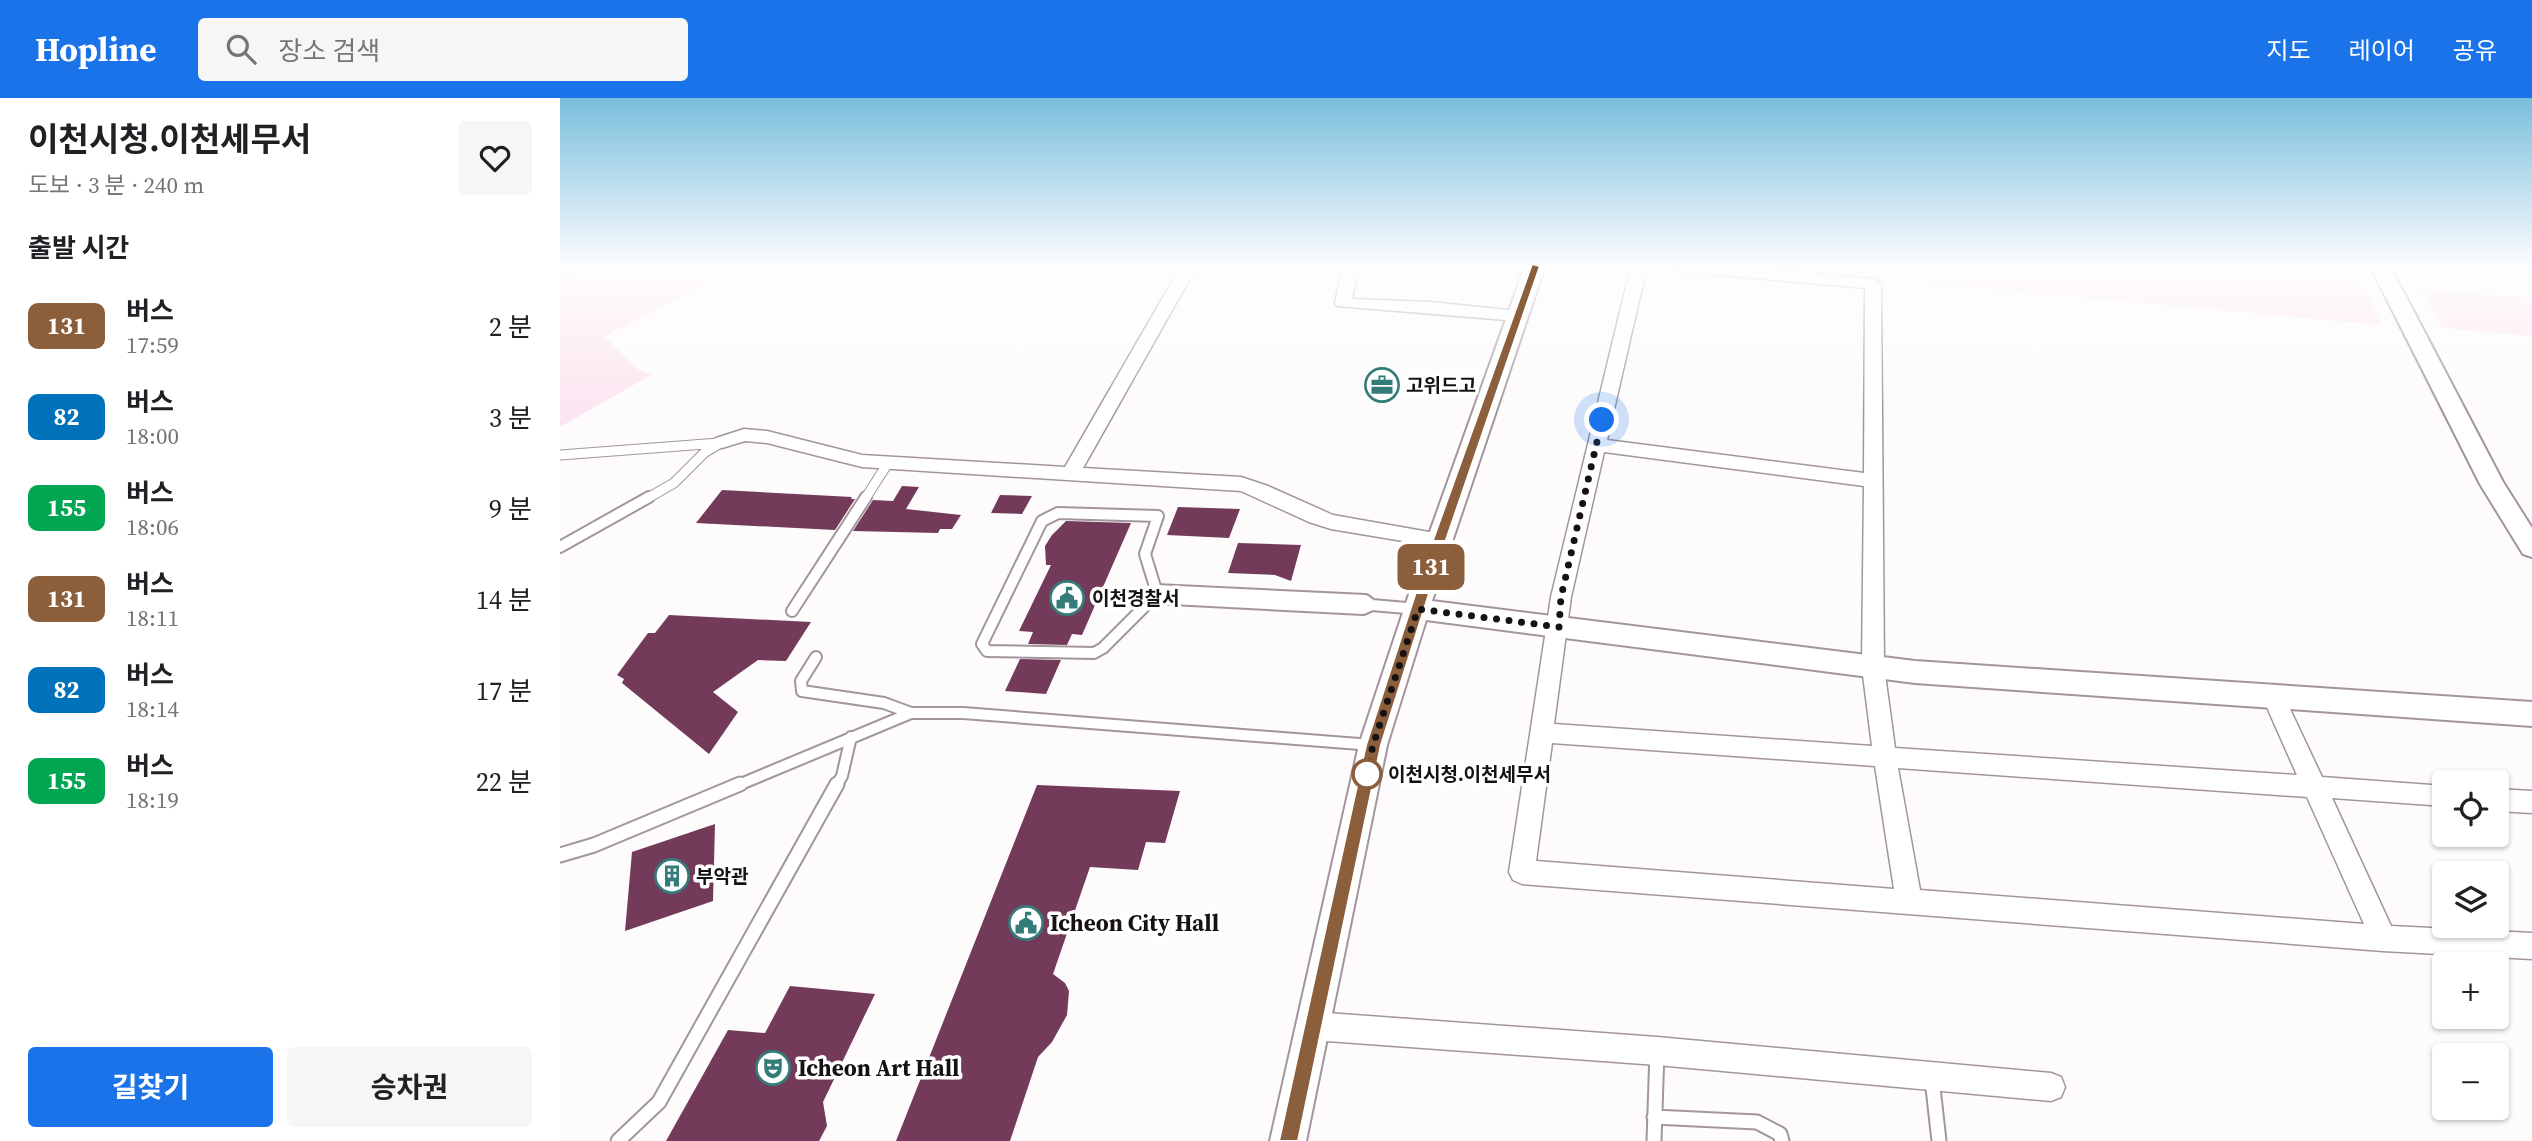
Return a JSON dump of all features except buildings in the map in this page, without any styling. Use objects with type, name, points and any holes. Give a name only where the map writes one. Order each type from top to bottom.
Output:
[{"type":"street","points":[[1070,475],[1161,315]]},
{"type":"street","points":[[1288,1141],[1373,745],[1439,540],[1518,316],[1505,315]]},
{"type":"street","points":[[1627,315],[1561,597],[1559,627],[1522,872],[2384,938],[2532,946]]},
{"type":"street","points":[[1872,315],[1873,667],[1909,902]]},
{"type":"street","points":[[2405,315],[2486,472],[2532,548]]},
{"type":"street","points":[[722,442],[744,435],[767,437],[834,456],[888,463],[1241,484],[1263,489],[1315,517],[1439,540]]},
{"type":"street","points":[[1596,446],[1873,481]]},
{"type":"street","points":[[1418,609],[1915,672],[2532,714]]},
{"type":"street","points":[[2273,696],[2384,938]]},
{"type":"street","points":[[1543,733],[2432,795]]},
{"type":"street","points":[[2509,801],[2532,802]]},
{"type":"street","points":[[1313,1026],[1657,1051],[2051,1087]]},
{"type":"lane","points":[[560,455],[722,442]]},
{"type":"lane","points":[[560,547],[674,482],[704,453],[722,442]]},
{"type":"lane","points":[[792,611],[888,463]]},
{"type":"lane","points":[[1372,606],[1365,600],[1156,590],[1146,554],[1158,516],[1058,513],[1042,522],[982,644],[987,651],[1094,653],[1103,648],[1153,598],[1363,609],[1372,606],[1418,609]]},
{"type":"lane","points":[[816,657],[801,681],[802,691],[819,696],[873,699],[911,713],[963,713],[1373,745]]},
{"type":"lane","points":[[560,855],[594,845],[911,713]]},
{"type":"lane","points":[[618,1141],[659,1102],[842,776],[851,737]]},
{"type":"lane","points":[[1654,1141],[1657,1051]]},
{"type":"lane","points":[[1931,1076],[1939,1141]]},
{"type":"lane","points":[[1654,1117],[1757,1122],[1780,1134],[1782,1141]]},
{"type":"shaded area","points":[[560,315],[647,315],[604,336],[638,370],[651,375],[560,427]]},
{"type":"shaded area","points":[[2270,315],[2377,315],[2383,325]]},
{"type":"shaded area","points":[[2435,315],[2532,315],[2532,336],[2443,328]]},
{"type":"bus line","name":"131","points":[[1288,1141],[1373,745],[1439,540],[1518,315]]},
{"type":"place","name":"고위드고","points":[[1382,385]]},
{"type":"place","name":"이천경찰서","points":[[1067,598]]},
{"type":"place","name":"이천시청.이천세무서","points":[[1367,774]]},
{"type":"place","name":"부악관","points":[[672,876]]},
{"type":"place","name":"Icheon City Hall","points":[[1026,923]]},
{"type":"place","name":"Icheon Art Hall","points":[[773,1068]]},
{"type":"route","points":[[1367,774],[1373,745],[1418,609],[1559,627],[1561,597],[1602,420]]}]
